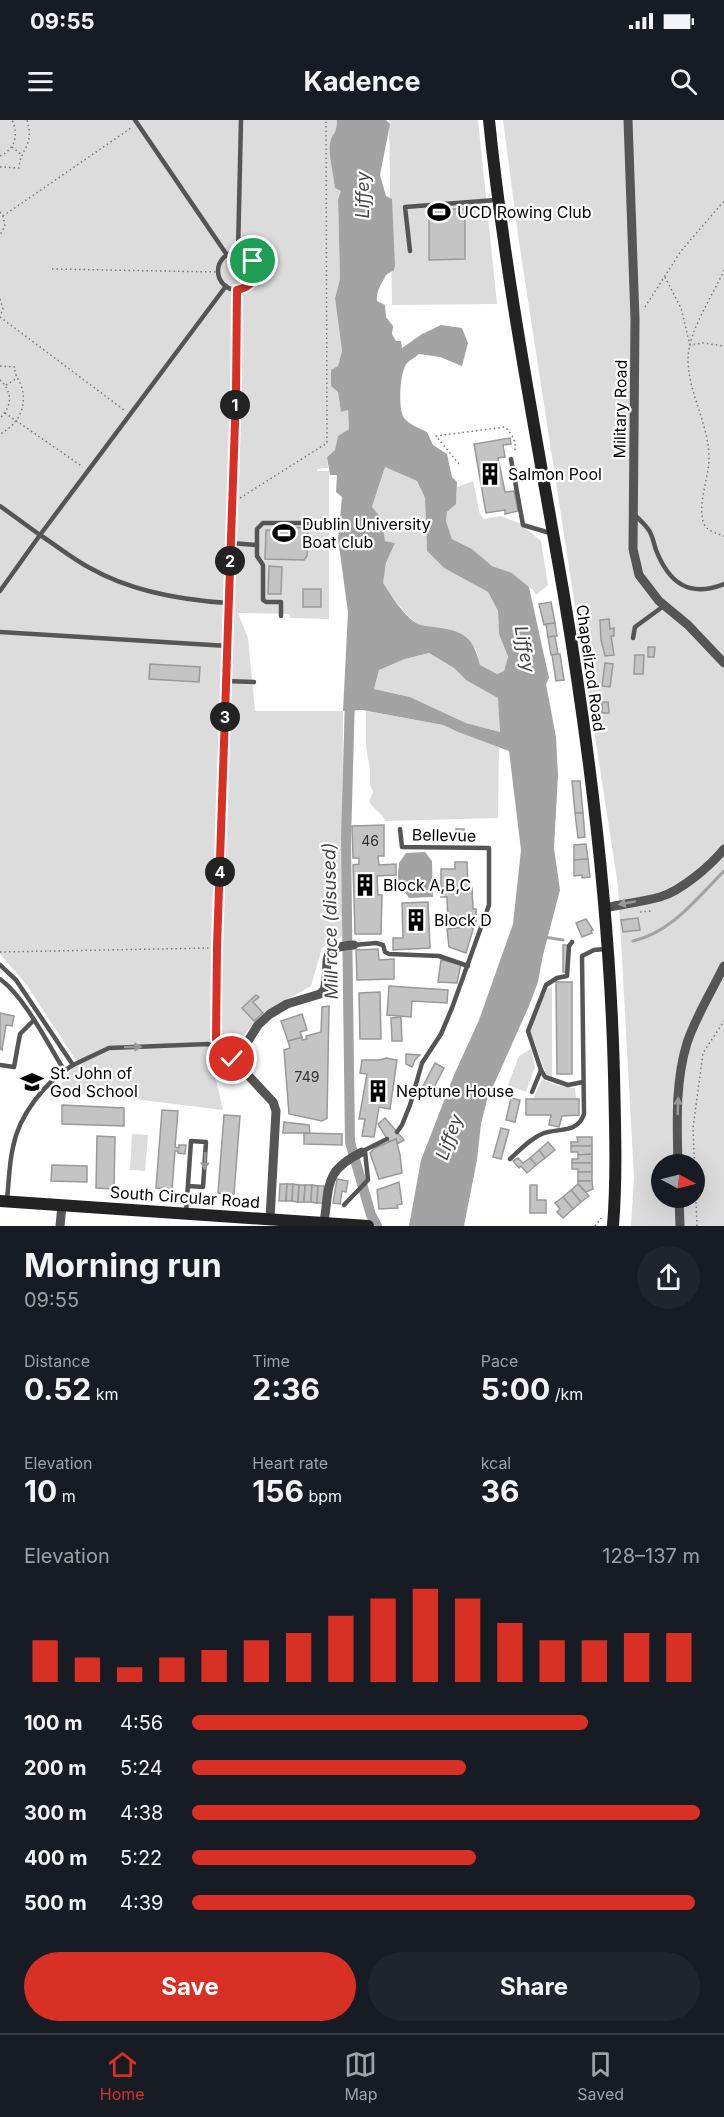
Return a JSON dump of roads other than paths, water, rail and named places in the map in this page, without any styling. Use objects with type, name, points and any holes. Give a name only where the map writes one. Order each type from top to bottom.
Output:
[{"type":"main road","name":"Chapelizod Road","points":[[489,120],[498,200],[586,746],[605,908],[613,1040],[616,1162],[613,1226]]},
{"type":"main road","name":"South Circular Road","points":[[4,1202],[186,1213],[226,1221],[324,1222],[368,1226]]},
{"type":"street","name":"Military Road","points":[[628,120],[635,319],[633,549],[639,575],[664,605],[688,625],[724,663]]},
{"type":"street","points":[[605,908],[670,893],[702,871],[724,849]]},
{"type":"street","points":[[278,1221],[276,1111],[273,1101],[232,1059],[258,1025],[270,1014],[287,1004],[320,994],[324,990],[327,957],[334,948],[354,945]]},
{"type":"street","points":[[678,1154],[677,1113],[682,1065],[694,1027],[724,966]]},
{"type":"street","points":[[324,1222],[331,1175],[346,1159],[363,1151]]},
{"type":"street","points":[[60,1226],[62,1205]]},
{"type":"street","points":[[679,1208],[680,1226]]},
{"type":"lane","points":[[238,252],[241,120]]},
{"type":"lane","points":[[137,122],[227,255]]},
{"type":"lane","points":[[410,251],[405,207],[498,200]]},
{"type":"lane","points":[[238,252],[249,256],[256,272],[248,286],[237,290],[226,286],[220,280],[218,272],[220,262],[227,255],[238,252]]},
{"type":"lane","points":[[0,591],[226,286]]},
{"type":"lane","points":[[232,1059],[216,1039],[237,290]]},
{"type":"lane","points":[[511,459],[523,525],[553,533]]},
{"type":"lane","points":[[0,506],[91,569],[122,583],[180,598],[228,603]]},
{"type":"lane","points":[[633,513],[650,530],[667,573],[682,586],[697,590],[724,584]]},
{"type":"lane","points":[[281,616],[282,602],[263,600],[263,565],[257,556],[257,529],[264,523],[310,523]]},
{"type":"lane","points":[[231,543],[257,545]]},
{"type":"lane","points":[[633,638],[635,627],[664,605]]},
{"type":"lane","points":[[0,632],[228,646]]},
{"type":"lane","points":[[226,681],[254,682]]},
{"type":"lane","name":"Bellevue","points":[[397,1132],[410,1105],[423,1064],[441,1034],[489,905],[489,848],[402,847],[400,829]]},
{"type":"lane","points":[[572,942],[569,946],[567,976],[557,978],[546,985],[528,1029],[541,1070],[548,1079],[563,1084],[575,1085],[583,1082]]},
{"type":"lane","points":[[354,945],[383,945],[385,952],[389,954],[439,956],[468,966]]},
{"type":"lane","points":[[510,1159],[523,1147],[544,1134],[571,1128],[582,1120],[584,1114],[582,956],[594,950],[608,949]]},
{"type":"lane","points":[[0,965],[16,980],[73,1065]]},
{"type":"lane","points":[[0,979],[8,984],[34,1020],[64,1070]]},
{"type":"lane","points":[[0,1065],[14,1067],[20,1034],[34,1020]]},
{"type":"lane","points":[[4,1202],[13,1147],[18,1131],[25,1116],[43,1091],[64,1070],[109,1048],[208,1044],[224,1050]]},
{"type":"lane","points":[[532,1092],[541,1070]]},
{"type":"lane","points":[[344,1205],[368,1180],[363,1151],[387,1139]]},
{"type":"lane","points":[[186,1213],[191,1141],[206,1142],[203,1187],[188,1186]]},
{"type":"water","name":"Liffey","points":[[337,120],[386,120],[390,124],[380,175],[386,196],[392,199],[395,266],[381,284],[377,301],[385,305],[386,317],[393,326],[392,334],[396,341],[401,341],[402,348],[422,334],[441,325],[462,328],[468,343],[462,366],[440,357],[419,354],[407,363],[401,380],[401,411],[407,421],[427,432],[433,445],[447,454],[452,477],[457,482],[456,504],[447,512],[446,521],[452,539],[472,549],[492,566],[512,573],[529,587],[549,678],[546,684],[556,737],[558,775],[554,848],[560,890],[538,982],[487,1100],[464,1226],[409,1226],[421,1160],[454,1075],[479,1020],[513,924],[521,850],[509,751],[443,725],[362,710],[343,711],[348,612],[338,539],[342,497],[336,492],[337,475],[330,475],[327,457],[335,450],[338,436],[349,429],[348,410],[341,412],[338,392],[331,386],[331,370],[338,366],[342,351],[335,298],[340,279],[338,199],[341,191],[335,188],[330,159],[331,140]],"holes":[[[385,467],[417,481],[425,498],[427,551],[444,568],[488,592],[498,611],[499,634],[508,657],[504,671],[497,674],[480,665],[474,647],[460,633],[416,623],[402,610],[383,583],[386,563],[395,543],[385,541],[382,519],[372,507]],[[429,653],[454,668],[466,680],[498,698],[500,732],[466,723],[410,697],[374,689],[379,670],[405,659]]]},
{"type":"water","points":[[425,852],[432,861],[433,897],[409,898],[397,885],[399,863],[406,853]]},
{"type":"waterway","name":"Mill race (disused)","points":[[350,697],[346,841],[350,1142],[371,1215],[377,1226]]},
{"type":"waterway","points":[[633,941],[647,937],[672,922],[694,903],[724,871]]},
{"type":"waterway","points":[[544,937],[563,940]]},
{"type":"place","name":"UCD Rowing Club","points":[[439,212]]},
{"type":"place","name":"Salmon Pool","points":[[490,474]]},
{"type":"place","name":"Dublin University Boat club","points":[[284,533]]},
{"type":"place","name":"Block A,B,C","points":[[365,885]]},
{"type":"place","name":"Block D","points":[[416,920]]},
{"type":"place","name":"St. John of God School","points":[[32,1082]]},
{"type":"place","name":"Neptune House","points":[[378,1091]]}]
